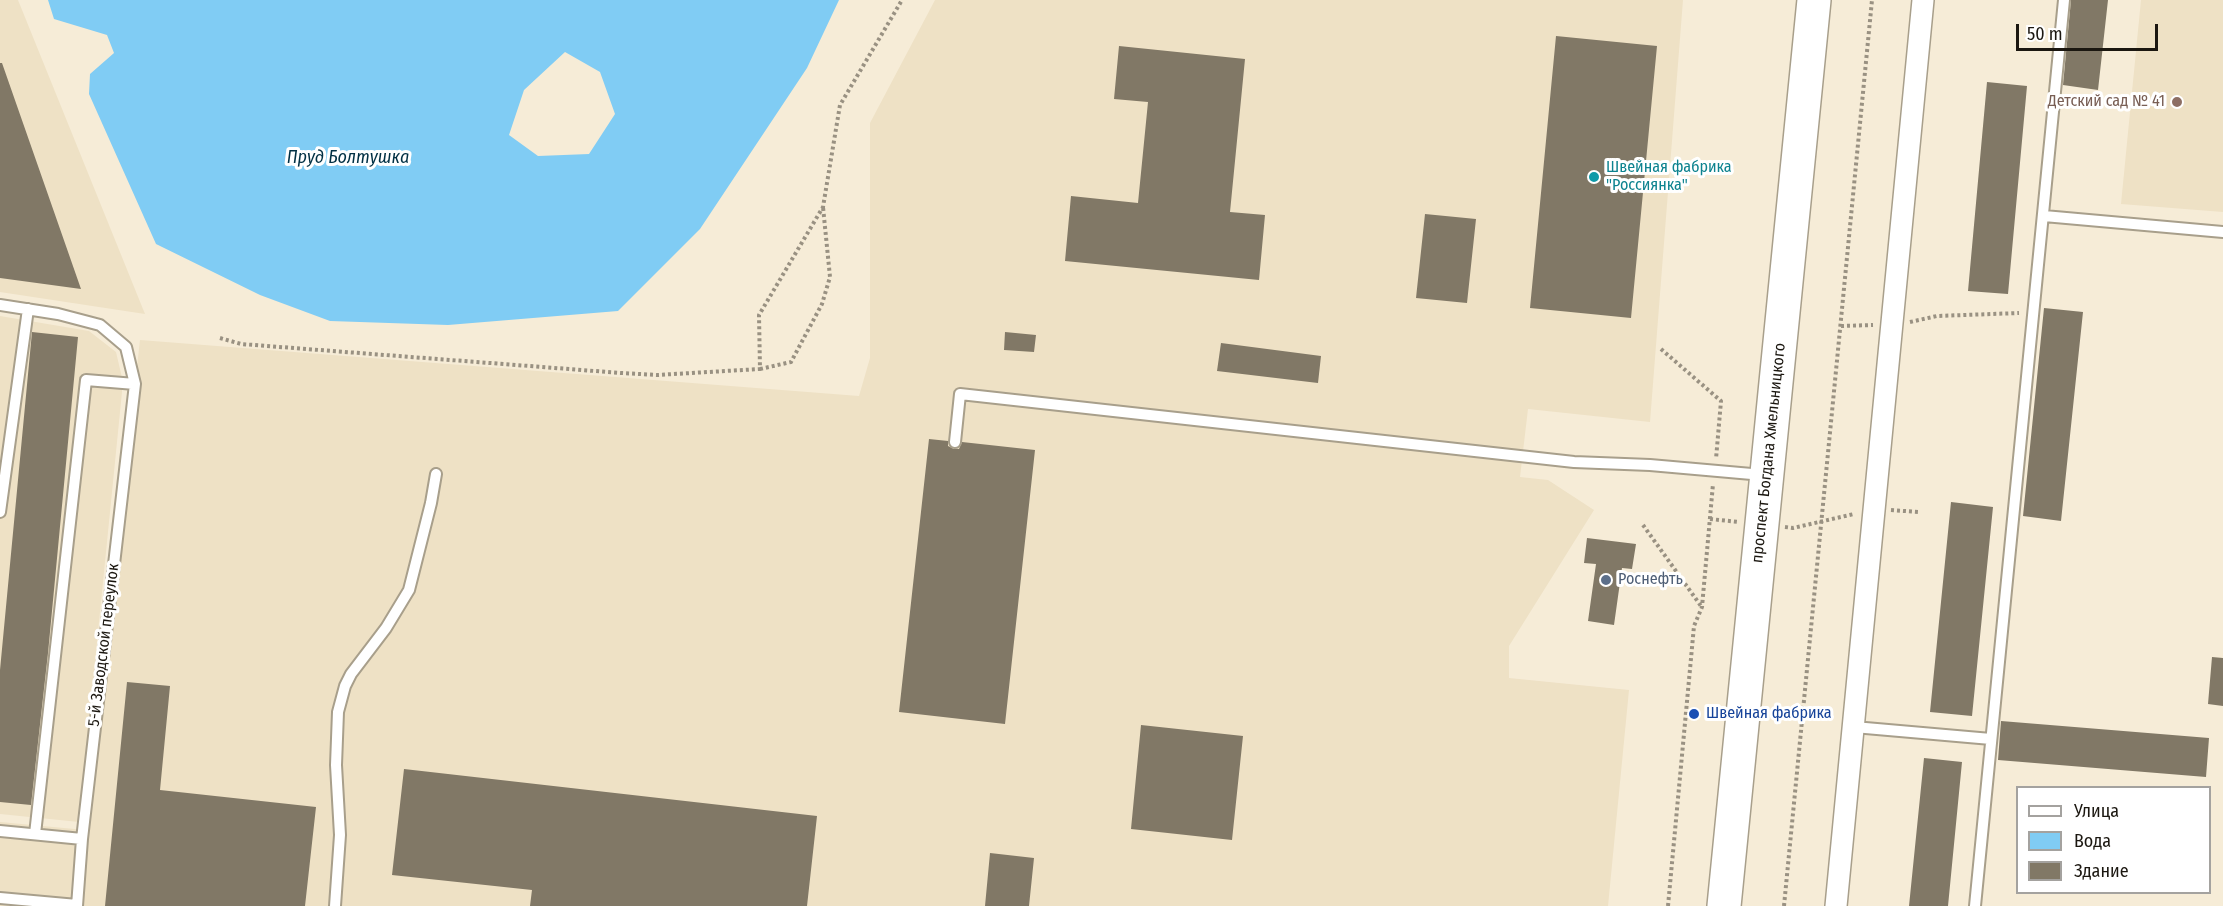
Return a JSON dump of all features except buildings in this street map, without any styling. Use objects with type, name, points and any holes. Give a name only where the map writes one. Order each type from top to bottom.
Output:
[{"type":"main road","name":"проспект Богдана Хмельницкого","points":[[1724,906],[1814,0]]},
{"type":"street","points":[[1836,906],[1923,0]]},
{"type":"lane","points":[[1974,906],[2064,0]]},
{"type":"lane","points":[[2044,216],[2223,232]]},
{"type":"lane","name":"5-й Заводской переулок","points":[[0,305],[58,314],[99,325],[126,346],[135,384],[82,839],[77,906]]},
{"type":"lane","points":[[0,512],[28,309]]},
{"type":"lane","points":[[35,834],[86,380],[135,384]]},
{"type":"lane","points":[[955,442],[960,394],[1562,460],[1767,475]]},
{"type":"lane","points":[[335,906],[340,835],[336,765],[338,712],[351,674],[386,628],[409,590],[436,474]]},
{"type":"lane","points":[[1854,727],[1991,740]]},
{"type":"lane","points":[[0,831],[82,839]]},
{"type":"lane","points":[[0,898],[77,906]]},
{"type":"path","points":[[220,338],[241,344],[657,375],[760,369],[791,362],[822,304],[830,277],[823,207],[840,105],[902,0]]},
{"type":"path","points":[[1784,906],[1872,0]]},
{"type":"path","points":[[760,369],[759,315],[823,207]]},
{"type":"path","points":[[1937,316],[2034,313]]},
{"type":"path","points":[[1661,349],[1721,401],[1702,607],[1694,626],[1668,906]]},
{"type":"path","points":[[1710,519],[1793,528],[1875,509],[1918,512]]},
{"type":"path","points":[[1643,525],[1702,607]]},
{"type":"shaded area","points":[[0,0],[18,0],[145,314],[0,292]]},
{"type":"shaded area","points":[[935,0],[1683,0],[1650,422],[1528,409],[1520,477],[1548,480],[1594,510],[1509,646],[1509,678],[1629,690],[1608,906],[0,906],[0,822],[85,830],[140,340],[859,396],[870,358],[870,123]]},
{"type":"shaded area","name":"Детский сад № 41","points":[[2141,0],[2223,0],[2223,212],[2121,204]]},
{"type":"shaded area","points":[[0,316],[89,331],[116,352],[123,382],[79,822],[0,814]]},
{"type":"water","name":"Пруд Болтушка","points":[[48,0],[839,0],[807,68],[700,229],[618,311],[448,325],[330,321],[260,295],[156,244],[89,94],[90,74],[114,53],[107,35],[54,19]],"holes":[[[565,52],[600,72],[615,114],[589,154],[538,156],[509,135],[524,90]]]},
{"type":"place","name":"Детский сад № 41","points":[[2177,102]]},
{"type":"place","name":"Швейная фабрика \"Россиянка\"","points":[[1594,177]]},
{"type":"place","name":"Роснефть","points":[[1606,580]]},
{"type":"place","name":"Швейная фабрика","points":[[1694,714]]}]
